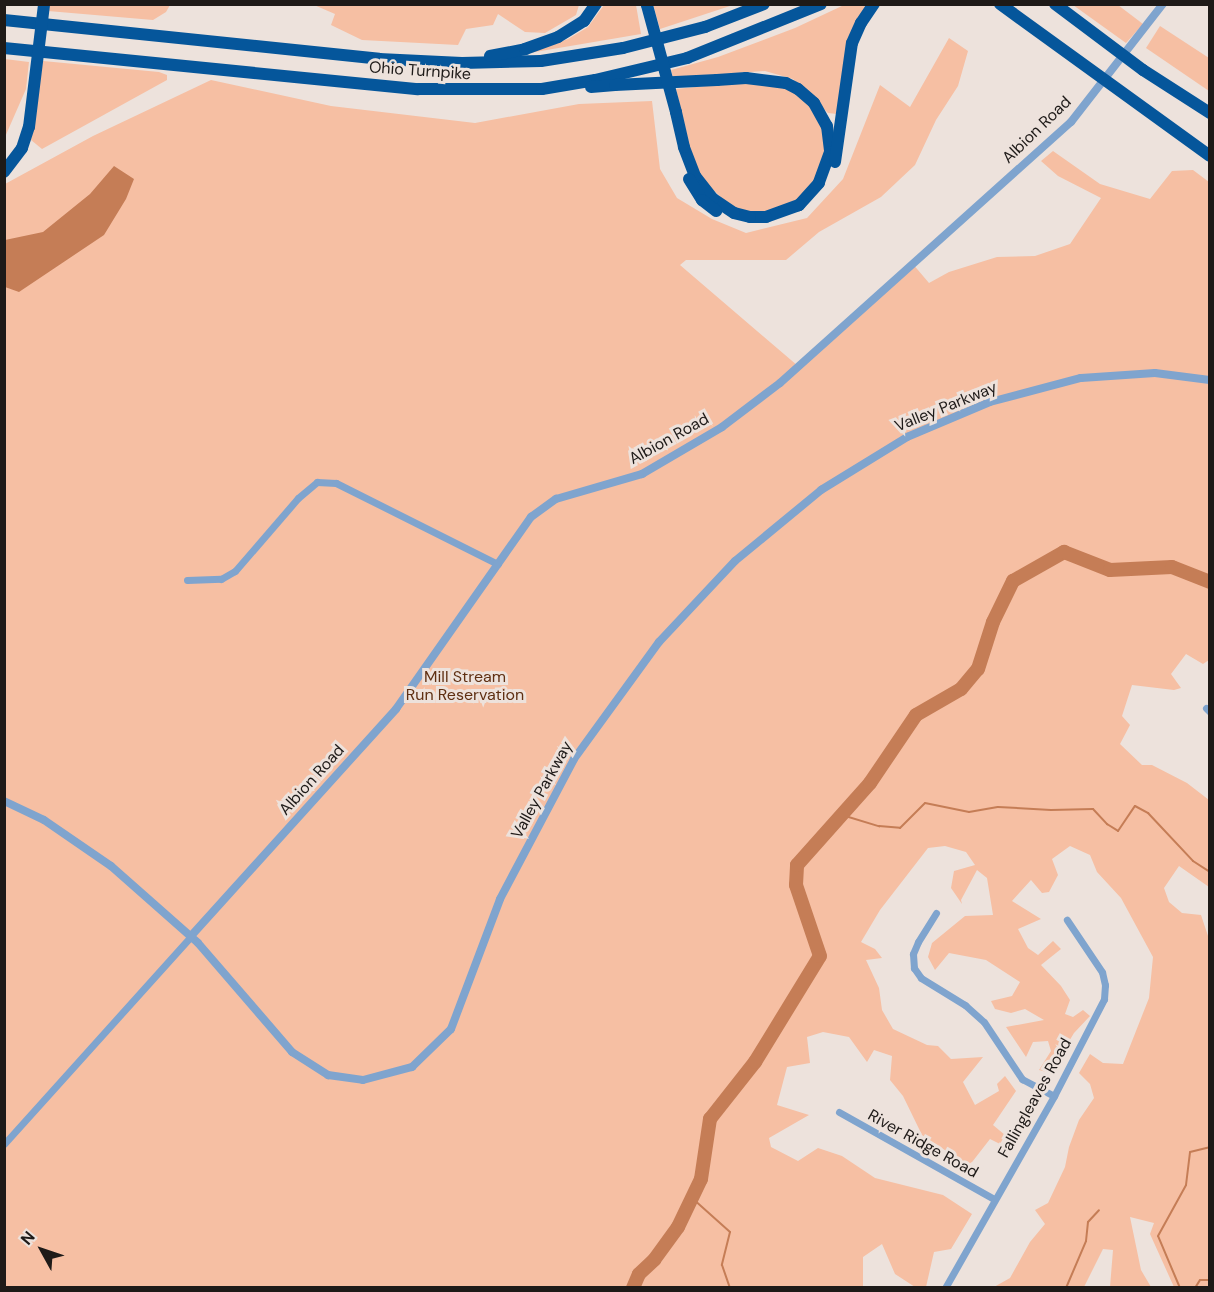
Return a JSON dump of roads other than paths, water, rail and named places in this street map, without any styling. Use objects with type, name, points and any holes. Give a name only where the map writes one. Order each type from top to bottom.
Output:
[{"type":"highway","points":[[4,172],[22,148],[29,127],[42,4]]},
{"type":"highway","points":[[462,63],[525,49],[558,37],[584,21],[596,4]]},
{"type":"highway","name":"Ohio Turnpike","points":[[4,20],[379,59],[462,63],[541,60],[623,48],[705,27],[764,4]]},
{"type":"highway","name":"Ohio Turnpike","points":[[4,48],[418,89],[542,89],[595,80],[687,58],[821,4]]},
{"type":"highway","points":[[673,113],[678,151],[691,184],[702,200],[717,212],[735,221],[761,224],[786,219],[801,212],[823,191],[831,177],[839,143],[852,43],[861,22],[874,4]]},
{"type":"highway","points":[[1000,4],[1076,62],[1209,156]]},
{"type":"highway","points":[[1055,4],[1143,70],[1209,113]]},
{"type":"highway","points":[[542,89],[566,90],[746,78],[786,83],[798,88],[814,103],[823,119],[830,152],[827,167],[809,196],[787,211],[765,217],[750,218],[734,213],[713,199],[695,176],[673,113],[644,6]]},
{"type":"highway","points":[[4,162],[19,141],[32,90]]},
{"type":"street","name":"Albion Road","points":[[191,936],[396,709],[531,517],[556,499],[642,474],[722,427],[780,383],[1071,122],[1163,4]]},
{"type":"street","name":"Valley Parkway","points":[[4,801],[45,820],[111,866],[191,936],[292,1052],[328,1075],[363,1080],[412,1067],[451,1029],[501,899],[574,759],[659,642],[735,561],[821,490],[906,437],[990,402],[1081,378],[1155,373],[1209,380]]},
{"type":"street","points":[[187,580],[221,579],[235,572],[298,498],[317,482],[336,483],[498,564]]},
{"type":"street","points":[[936,913],[913,954],[914,968],[921,978],[965,1005],[984,1022],[1022,1079],[1054,1096]]},
{"type":"street","name":"Fallingleaves Road","points":[[945,1287],[1054,1096],[1104,999],[1105,985],[1102,972],[1067,920]]},
{"type":"street","points":[[4,1144],[191,936]]},
{"type":"street","name":"River Ridge Road","points":[[838,1112],[994,1199]]},
{"type":"waterway","points":[[633,1288],[639,1274],[654,1260],[678,1227],[701,1179],[710,1119],[755,1062],[820,956],[796,885],[797,865],[870,783],[916,715],[961,689],[978,669],[993,622],[1013,581],[1064,552],[1110,570],[1172,567],[1210,582]]},
{"type":"waterway","points":[[842,815],[879,826],[900,828],[925,803],[969,812],[998,807],[1051,810],[1093,809],[1107,824],[1118,831],[1135,806],[1148,813],[1193,861],[1210,872]]},
{"type":"waterway","points":[[1180,1288],[1158,1236],[1186,1185],[1190,1152],[1210,1147]]},
{"type":"waterway","points":[[692,1198],[730,1232],[722,1265],[730,1288]]},
{"type":"waterway","points":[[1066,1288],[1086,1241],[1088,1222],[1099,1210]]},
{"type":"waterway","points":[[1195,1288],[1200,1280],[1210,1280]]},
{"type":"park label","name":"Mill Stream Run Reservation","points":[[465,686]]}]
